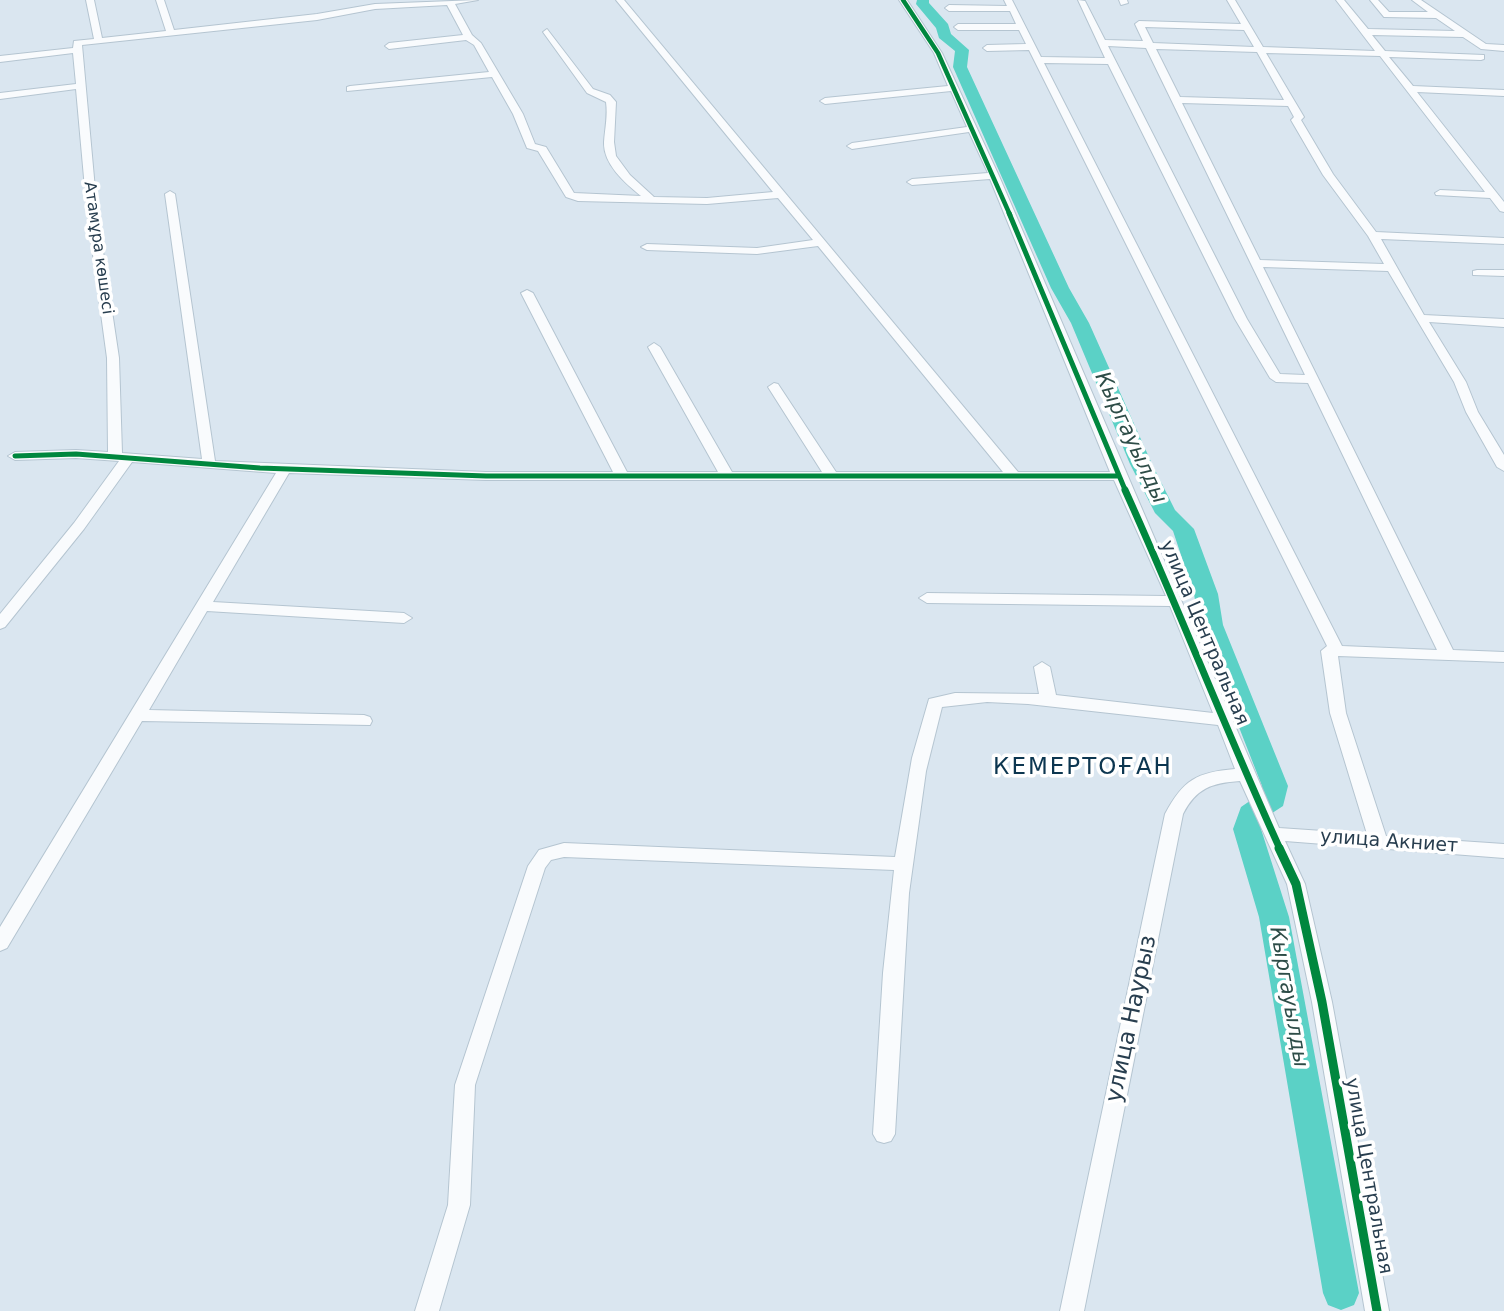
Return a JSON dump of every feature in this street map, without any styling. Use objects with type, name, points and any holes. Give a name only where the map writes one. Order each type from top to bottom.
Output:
[{"type":"street","points":[[90,0],[98,39]]},
{"type":"street","points":[[160,0],[170,31]]},
{"type":"street","points":[[0,59],[98,39],[324,10],[408,1],[450,3],[472,0]]},
{"type":"street","points":[[620,0],[1014,476]]},
{"type":"street","name":"улица Центральная","points":[[903,0],[934,47],[994,176],[1119,476],[1176,601],[1249,782],[1296,884],[1317,976],[1377,1311]]},
{"type":"street","points":[[1231,0],[1299,117],[1296,120],[1328,175],[1373,235],[1460,382],[1472,412],[1504,467]]},
{"type":"street","points":[[1340,0],[1504,209]]},
{"type":"street","points":[[1374,0],[1387,15],[1438,15]]},
{"type":"street","points":[[1416,0],[1484,47],[1504,48]]},
{"type":"street","points":[[1081,1],[1241,318],[1276,378],[1311,379]]},
{"type":"street","points":[[450,3],[468,37],[477,43],[518,114],[531,146],[542,149],[570,195],[578,198],[721,201],[782,194]]},
{"type":"street","points":[[949,8],[1010,5],[1337,651]]},
{"type":"street","points":[[1246,27],[1139,24],[1448,655]]},
{"type":"street","points":[[958,27],[1021,27]]},
{"type":"street","points":[[547,32],[590,92],[607,97],[611,102],[609,148],[613,159],[617,167],[652,200]]},
{"type":"street","points":[[1365,32],[1466,34]]},
{"type":"street","points":[[389,46],[468,37]]},
{"type":"street","points":[[1102,43],[1480,57]]},
{"type":"street","name":"Атамұра көшесі","points":[[79,45],[80,86],[92,211],[113,358],[121,457]]},
{"type":"street","points":[[987,48],[1032,47]]},
{"type":"street","points":[[1039,60],[1111,61]]},
{"type":"street","points":[[350,89],[495,74]]},
{"type":"street","points":[[0,96],[80,86]]},
{"type":"street","points":[[825,101],[953,88]]},
{"type":"street","points":[[1408,89],[1504,93]]},
{"type":"street","points":[[1176,100],[1291,103]]},
{"type":"street","points":[[852,146],[972,129]]},
{"type":"street","points":[[912,182],[994,176]]},
{"type":"street","points":[[1440,193],[1493,195]]},
{"type":"street","points":[[170,194],[209,464]]},
{"type":"street","points":[[1373,235],[1504,241]]},
{"type":"street","points":[[647,247],[757,251],[822,242]]},
{"type":"street","points":[[1256,263],[1392,268]]},
{"type":"street","points":[[1478,273],[1504,273]]},
{"type":"street","points":[[527,293],[622,476]]},
{"type":"street","points":[[1420,318],[1504,323]]},
{"type":"street","points":[[654,347],[727,476]]},
{"type":"street","points":[[774,387],[832,476]]},
{"type":"street","points":[[15,456],[76,454],[285,469],[486,475],[1119,476]]},
{"type":"street","points":[[0,624],[79,526],[121,457]]},
{"type":"street","points":[[0,943],[285,469]]},
{"type":"street","points":[[927,598],[1176,601]]},
{"type":"street","points":[[202,606],[404,618]]},
{"type":"street","points":[[1378,840],[1338,713],[1329,651],[1504,657]]},
{"type":"street","points":[[1042,667],[1049,701]]},
{"type":"street","points":[[884,1134],[902,864],[924,736],[935,703],[953,697],[1049,701],[1223,720]]},
{"type":"street","points":[[137,715],[364,721]]},
{"type":"street","name":"улица Наурыз","points":[[1072,1311],[1174,814],[1183,795],[1194,784],[1209,777],[1249,782]]},
{"type":"street","name":"улица Акниет","points":[[1270,827],[1504,851]]},
{"type":"street","points":[[426,1311],[456,1217],[461,1188],[462,1105],[465,1086],[537,866],[545,855],[564,850],[902,864]]},
{"type":"waterway","name":"Кыргауылды","points":[[923,0],[922,4],[943,27],[944,35],[962,50],[960,67],[1060,288],[1080,323],[1141,464],[1166,513],[1183,529],[1206,594],[1211,625],[1275,786],[1273,799],[1251,814],[1247,829],[1274,917],[1341,1293]]},
{"type":"cycle path","points":[[903,0],[938,53],[994,176],[1119,476],[1176,601],[1246,775],[1296,884],[1322,1002],[1377,1311]]},
{"type":"cycle path","points":[[15,456],[76,454],[260,468],[486,476],[1119,476]]},
{"type":"district","name":"КЕМЕРТОҒАН","points":[[1083,768]]}]
